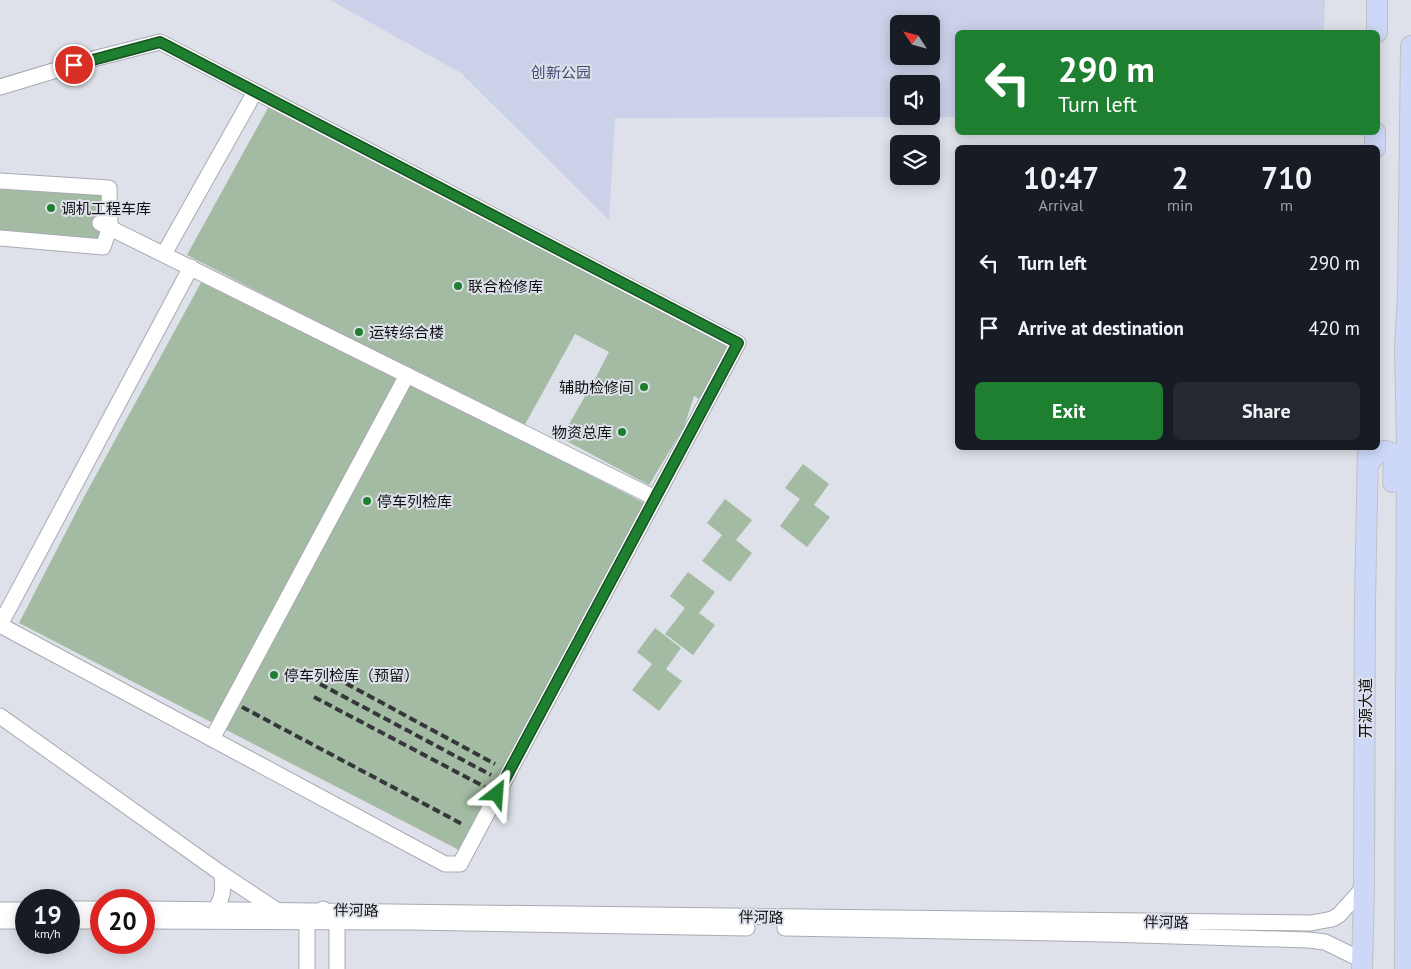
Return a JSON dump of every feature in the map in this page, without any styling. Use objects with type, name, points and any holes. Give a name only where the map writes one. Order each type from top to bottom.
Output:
[{"type":"main road","points":[[1377,0],[1377,30]]},
{"type":"main road","points":[[1407,966],[1409,892],[1405,760],[1407,445],[1405,348],[1408,297],[1411,46]]},
{"type":"main road","points":[[1368,456],[1382,450],[1390,452],[1393,456],[1392,517],[1406,554]]},
{"type":"main road","name":"开源大道","points":[[1361,966],[1364,887],[1365,611],[1368,456]]},
{"type":"street","points":[[0,87],[93,59],[160,42],[738,343],[460,864],[445,864],[0,625],[191,267]]},
{"type":"street","points":[[164,254],[256,92]]},
{"type":"street","points":[[0,181],[109,188],[103,247],[0,238]]},
{"type":"street","points":[[105,225],[655,498]]},
{"type":"street","points":[[212,739],[407,375]]},
{"type":"street","points":[[0,716],[222,874],[275,909]]},
{"type":"street","points":[[216,909],[223,896],[222,874]]},
{"type":"street","name":"伴河路","points":[[155,909],[323,909],[774,918],[1311,923],[1339,916],[1364,887]]},
{"type":"street","points":[[307,966],[308,922],[323,909],[337,922],[337,966]]},
{"type":"street","points":[[0,910],[15,910]]},
{"type":"street","points":[[0,921],[15,921]]},
{"type":"street","name":"伴河路","points":[[155,921],[1096,933],[1299,940],[1325,942],[1361,966]]},
{"type":"green space","name":"创新公园","points":[[330,0],[1325,0],[1324,30],[955,30],[955,117],[940,117],[940,75],[890,75],[890,117],[615,118],[609,220],[461,73]]},
{"type":"building","name":"联合检修库","points":[[269,106],[731,340],[701,400],[694,396],[684,427],[649,485],[561,438],[609,352],[575,334],[523,428],[187,255]]},
{"type":"building","name":"调机工程车库","points":[[0,183],[105,192],[98,243],[0,232]]},
{"type":"building","name":"停车列检库","points":[[204,277],[650,506],[461,851],[19,623],[84,497]]},
{"type":"building","points":[[803,464],[829,484],[814,505],[830,517],[807,547],[780,526],[800,499],[785,488]]},
{"type":"building","points":[[725,499],[752,520],[736,540],[752,553],[730,582],[702,561],[722,535],[707,523]]},
{"type":"building","points":[[688,572],[715,592],[699,613],[715,625],[693,655],[665,634],[685,608],[670,596]]},
{"type":"building","points":[[655,628],[681,648],[666,669],[682,681],[659,711],[632,690],[652,664],[637,652]]},
{"type":"railway","points":[[325,672],[495,764]]},
{"type":"railway","points":[[320,684],[491,775]]},
{"type":"railway","points":[[314,697],[485,787]]},
{"type":"railway","points":[[242,707],[464,825]]},
{"type":"place","name":"调机工程车库","points":[[51,208]]},
{"type":"place","name":"联合检修库","points":[[458,286]]},
{"type":"place","name":"运转综合楼","points":[[359,332]]},
{"type":"place","name":"辅助检修间","points":[[644,387]]},
{"type":"place","name":"物资总库","points":[[622,432]]},
{"type":"place","name":"停车列检库","points":[[367,501]]},
{"type":"place","name":"停车列检库（预留）","points":[[274,675]]},
{"type":"route","points":[[74,65],[160,42],[738,343],[497,794]]}]
